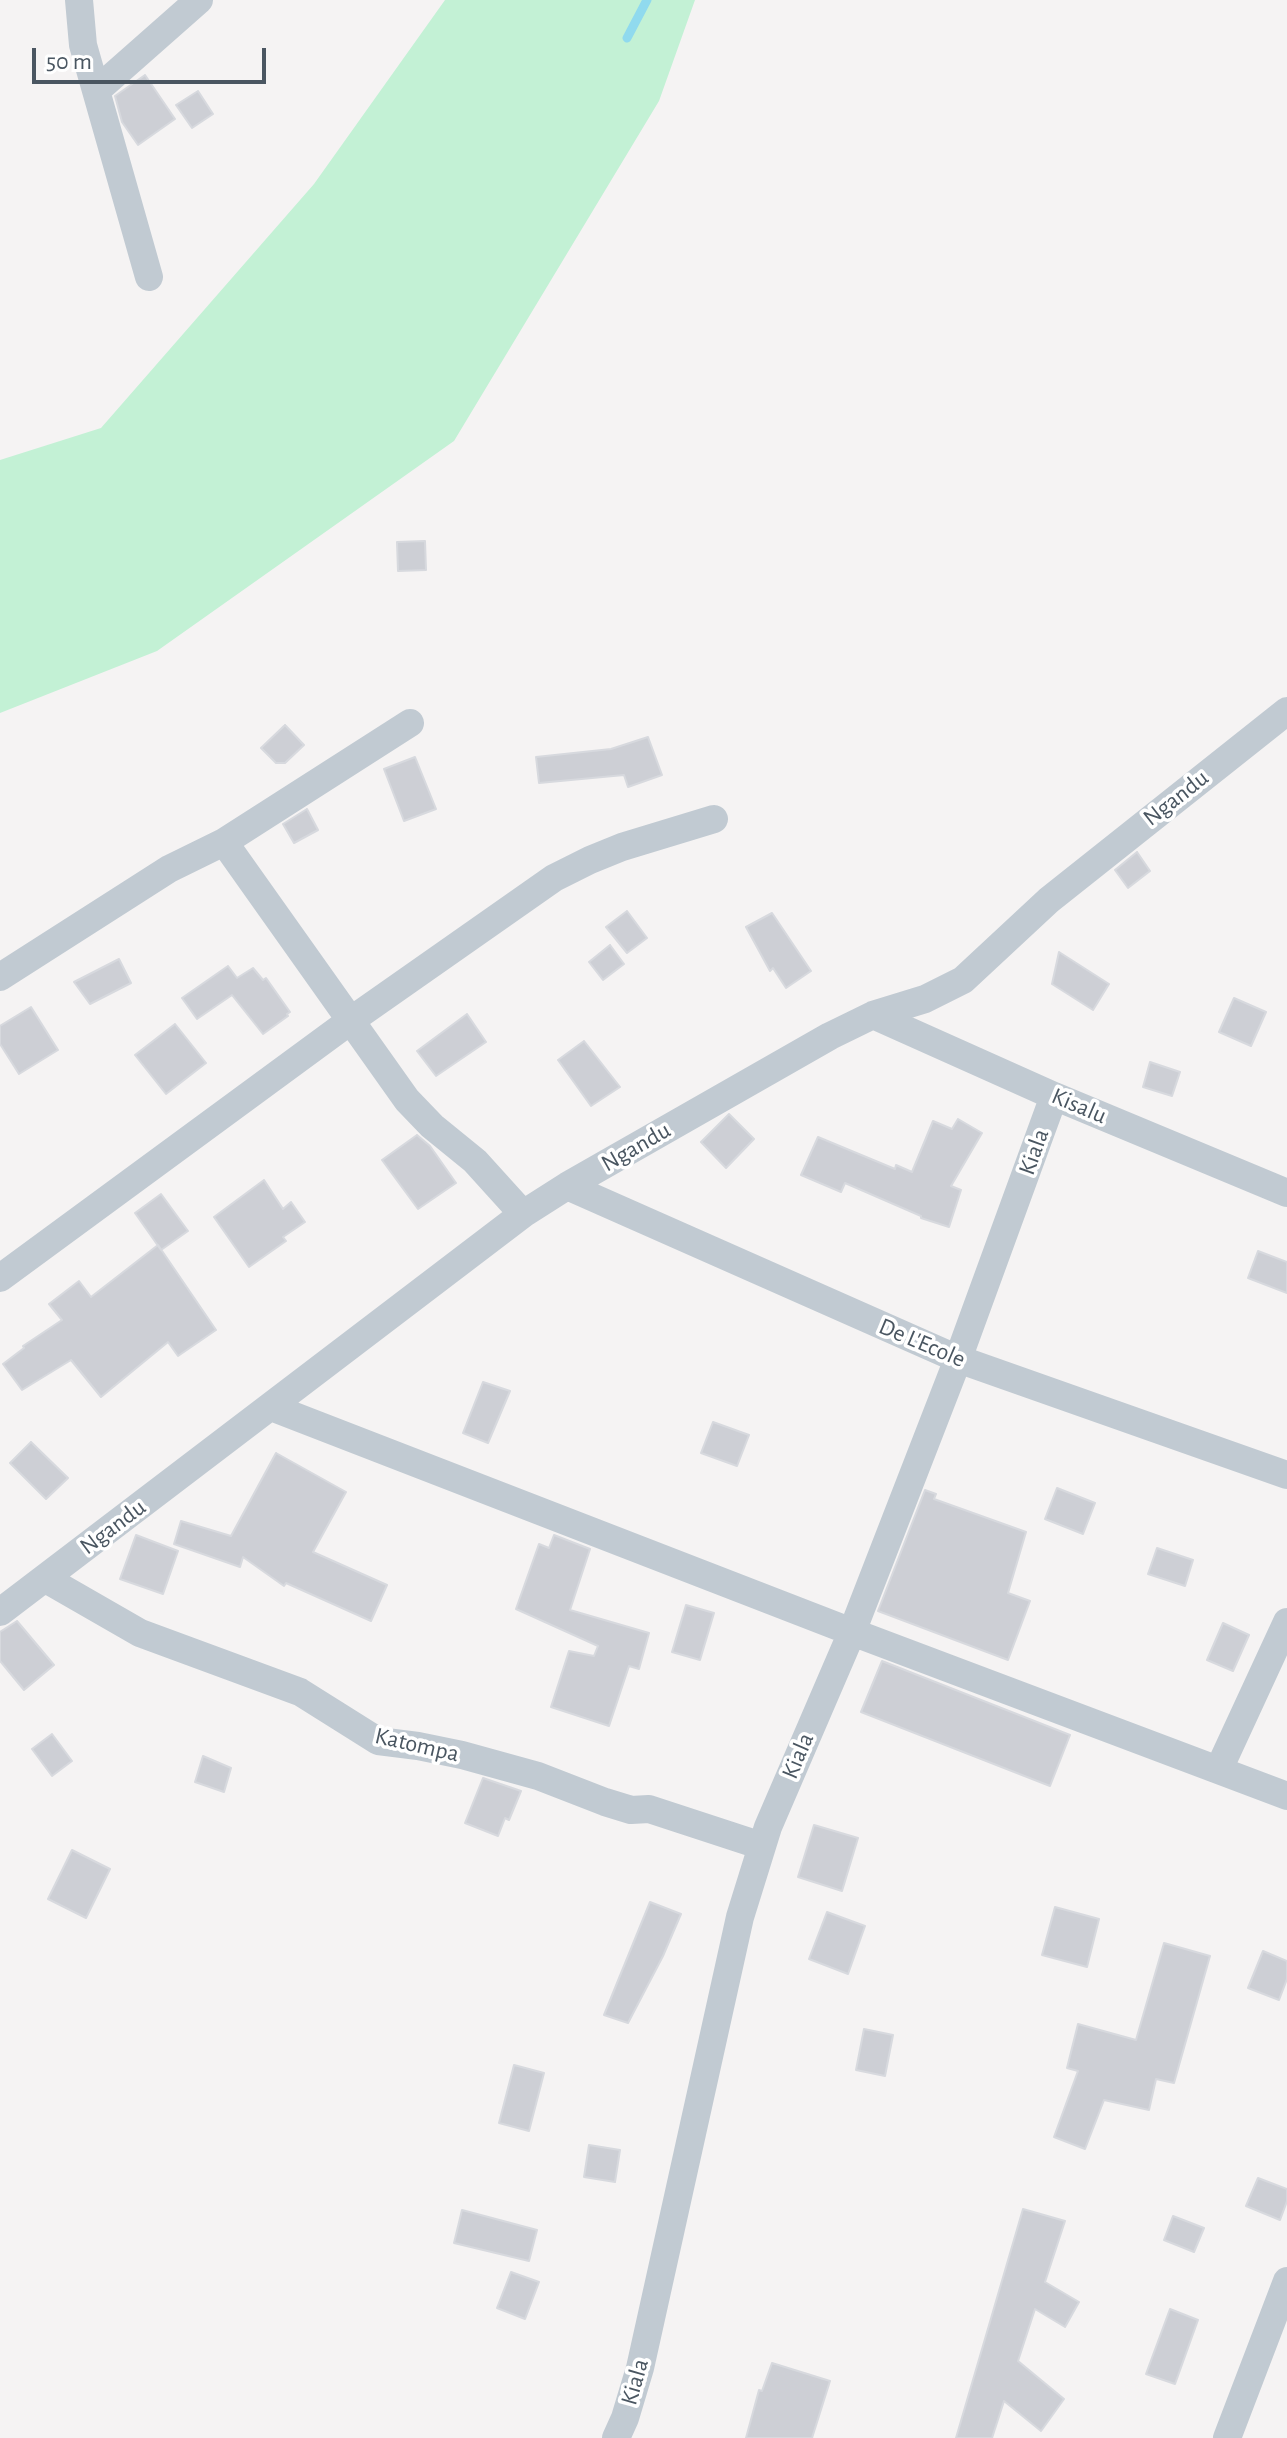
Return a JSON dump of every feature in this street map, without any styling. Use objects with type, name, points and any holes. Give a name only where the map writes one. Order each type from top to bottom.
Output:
[{"type":"street","points":[[79,0],[83,45],[149,277]]},
{"type":"street","points":[[97,90],[199,0]]},
{"type":"street","name":"Ngandu","points":[[0,1612],[523,1214],[830,1036],[873,1015],[925,999],[963,980],[1049,900],[1287,711]]},
{"type":"street","points":[[0,977],[169,869],[224,842],[410,723]]},
{"type":"street","points":[[0,1278],[350,1021],[554,878],[622,847],[714,819]]},
{"type":"street","points":[[224,842],[407,1100],[432,1126],[475,1161],[523,1214]]},
{"type":"street","name":"Kisalu","points":[[873,1015],[1054,1096],[1287,1193]]},
{"type":"street","name":"Kiala","points":[[616,2438],[640,2368],[740,1917],[768,1827],[852,1632],[958,1359],[1054,1096]]},
{"type":"street","name":"De L'Ecole","points":[[567,1186],[958,1359],[1287,1475]]},
{"type":"street","points":[[271,1407],[1287,1796]]},
{"type":"street","name":"Katompa","points":[[46,1579],[140,1633],[300,1692],[378,1741],[462,1755],[538,1776],[631,1810],[649,1809],[762,1846]]},
{"type":"street","points":[[1219,1769],[1287,1622]]},
{"type":"street","points":[[1227,2438],[1287,2281]]},
{"type":"green space","points":[[445,0],[695,0],[659,101],[454,441],[157,651],[0,713],[0,460],[101,428],[314,184]]},
{"type":"building","points":[[145,75],[175,119],[138,145],[122,122],[115,96]]},
{"type":"building","points":[[198,91],[213,114],[192,128],[176,105]]},
{"type":"building","points":[[425,541],[426,570],[398,571],[397,542]]},
{"type":"building","points":[[285,725],[304,745],[285,763],[276,763],[261,748]]},
{"type":"building","points":[[648,737],[662,775],[628,787],[624,775],[539,783],[536,757],[611,749]]},
{"type":"building","points":[[415,757],[436,809],[404,821],[384,769]]},
{"type":"building","points":[[307,809],[318,830],[294,843],[283,824]]},
{"type":"building","points":[[1137,852],[1150,871],[1128,888],[1115,870]]},
{"type":"building","points":[[627,911],[647,938],[627,953],[606,927]]},
{"type":"building","points":[[772,913],[811,971],[786,988],[773,968],[770,971],[746,927]]},
{"type":"building","points":[[610,945],[624,964],[603,980],[589,962]]},
{"type":"building","points":[[1059,952],[1109,984],[1093,1010],[1052,984]]},
{"type":"building","points":[[119,959],[131,983],[90,1004],[74,982]]},
{"type":"building","points":[[228,966],[237,978],[253,968],[263,980],[266,978],[290,1012],[288,1016],[263,1034],[232,995],[197,1019],[182,998]]},
{"type":"building","points":[[1234,998],[1266,1012],[1251,1046],[1219,1032]]},
{"type":"building","points":[[31,1007],[58,1050],[19,1074],[0,1044],[0,1026]]},
{"type":"building","points":[[467,1014],[486,1042],[436,1076],[417,1051]]},
{"type":"building","points":[[175,1024],[206,1063],[166,1094],[135,1055]]},
{"type":"building","points":[[584,1041],[620,1087],[591,1106],[558,1060]]},
{"type":"building","points":[[1150,1062],[1180,1072],[1172,1096],[1143,1087]]},
{"type":"building","points":[[729,1114],[754,1139],[726,1168],[701,1142]]},
{"type":"building","points":[[958,1119],[982,1133],[951,1186],[961,1190],[949,1227],[921,1218],[845,1183],[841,1192],[801,1175],[818,1137],[895,1169],[896,1165],[912,1172],[933,1121],[952,1129]]},
{"type":"building","points":[[417,1135],[430,1146],[456,1183],[418,1209],[382,1160]]},
{"type":"building","points":[[264,1180],[283,1209],[291,1202],[305,1222],[283,1237],[286,1241],[249,1267],[214,1217]]},
{"type":"building","points":[[161,1194],[188,1231],[161,1250],[135,1213]]},
{"type":"building","points":[[158,1245],[216,1330],[178,1356],[168,1342],[101,1397],[71,1360],[22,1390],[3,1364],[23,1346],[62,1320],[49,1304],[79,1281],[91,1297]]},
{"type":"building","points":[[1258,1251],[1287,1262],[1287,1293],[1248,1278]]},
{"type":"building","points":[[483,1382],[510,1391],[488,1443],[463,1433]]},
{"type":"building","points":[[713,1422],[749,1435],[737,1466],[701,1453]]},
{"type":"building","points":[[31,1442],[68,1478],[46,1499],[10,1463]]},
{"type":"building","points":[[276,1453],[346,1492],[313,1552],[387,1585],[371,1621],[286,1583],[284,1586],[243,1557],[240,1567],[174,1544],[181,1521],[231,1536]]},
{"type":"building","points":[[1057,1488],[1095,1503],[1083,1534],[1045,1519]]},
{"type":"building","points":[[925,1490],[936,1494],[934,1499],[1026,1532],[1008,1593],[1030,1601],[1008,1660],[878,1611]]},
{"type":"building","points":[[136,1535],[178,1551],[163,1594],[120,1579]]},
{"type":"building","points":[[554,1535],[590,1549],[570,1610],[649,1633],[639,1669],[629,1666],[609,1726],[551,1707],[569,1651],[594,1656],[598,1646],[516,1609],[539,1544],[549,1548]]},
{"type":"building","points":[[1157,1548],[1193,1560],[1185,1586],[1148,1574]]},
{"type":"building","points":[[686,1605],[714,1613],[700,1660],[672,1652]]},
{"type":"building","points":[[17,1621],[54,1665],[24,1690],[0,1661],[0,1632]]},
{"type":"building","points":[[1223,1623],[1249,1635],[1233,1671],[1207,1660]]},
{"type":"building","points":[[882,1661],[1070,1735],[1050,1786],[861,1712]]},
{"type":"building","points":[[52,1734],[72,1761],[52,1776],[32,1749]]},
{"type":"building","points":[[203,1756],[231,1768],[224,1792],[195,1782]]},
{"type":"building","points":[[483,1778],[521,1791],[509,1820],[505,1818],[498,1836],[465,1823]]},
{"type":"building","points":[[814,1825],[858,1838],[842,1891],[798,1877]]},
{"type":"building","points":[[72,1850],[110,1869],[86,1918],[48,1899]]},
{"type":"building","points":[[650,1902],[681,1914],[628,2023],[604,2015]]},
{"type":"building","points":[[1055,1907],[1099,1919],[1087,1967],[1042,1955]]},
{"type":"building","points":[[827,1912],[865,1926],[848,1974],[809,1959]]},
{"type":"building","points":[[1164,1943],[1210,1956],[1174,2083],[1156,2079],[1149,2110],[1104,2100],[1085,2149],[1054,2137],[1078,2071],[1067,2068],[1078,2024],[1136,2040]]},
{"type":"building","points":[[1263,1951],[1287,1961],[1287,1979],[1279,2000],[1248,1988]]},
{"type":"building","points":[[864,2029],[893,2035],[885,2076],[856,2070]]},
{"type":"building","points":[[514,2065],[544,2073],[529,2131],[499,2123]]},
{"type":"building","points":[[589,2145],[620,2150],[615,2182],[584,2177]]},
{"type":"building","points":[[1258,2178],[1287,2189],[1287,2201],[1280,2220],[1246,2206]]},
{"type":"building","points":[[1023,2209],[1065,2221],[1045,2282],[1079,2302],[1065,2327],[1035,2309],[1018,2361],[1064,2399],[1041,2431],[1004,2401],[992,2438],[956,2438]]},
{"type":"building","points":[[462,2210],[537,2230],[529,2261],[454,2243]]},
{"type":"building","points":[[1173,2216],[1204,2228],[1194,2252],[1164,2240]]},
{"type":"building","points":[[511,2272],[539,2282],[525,2319],[497,2308]]},
{"type":"building","points":[[1170,2309],[1198,2320],[1175,2384],[1146,2374]]},
{"type":"building","points":[[772,2363],[830,2381],[812,2438],[746,2438],[759,2390],[762,2391]]},
{"type":"waterway","points":[[627,38],[647,0]]}]
